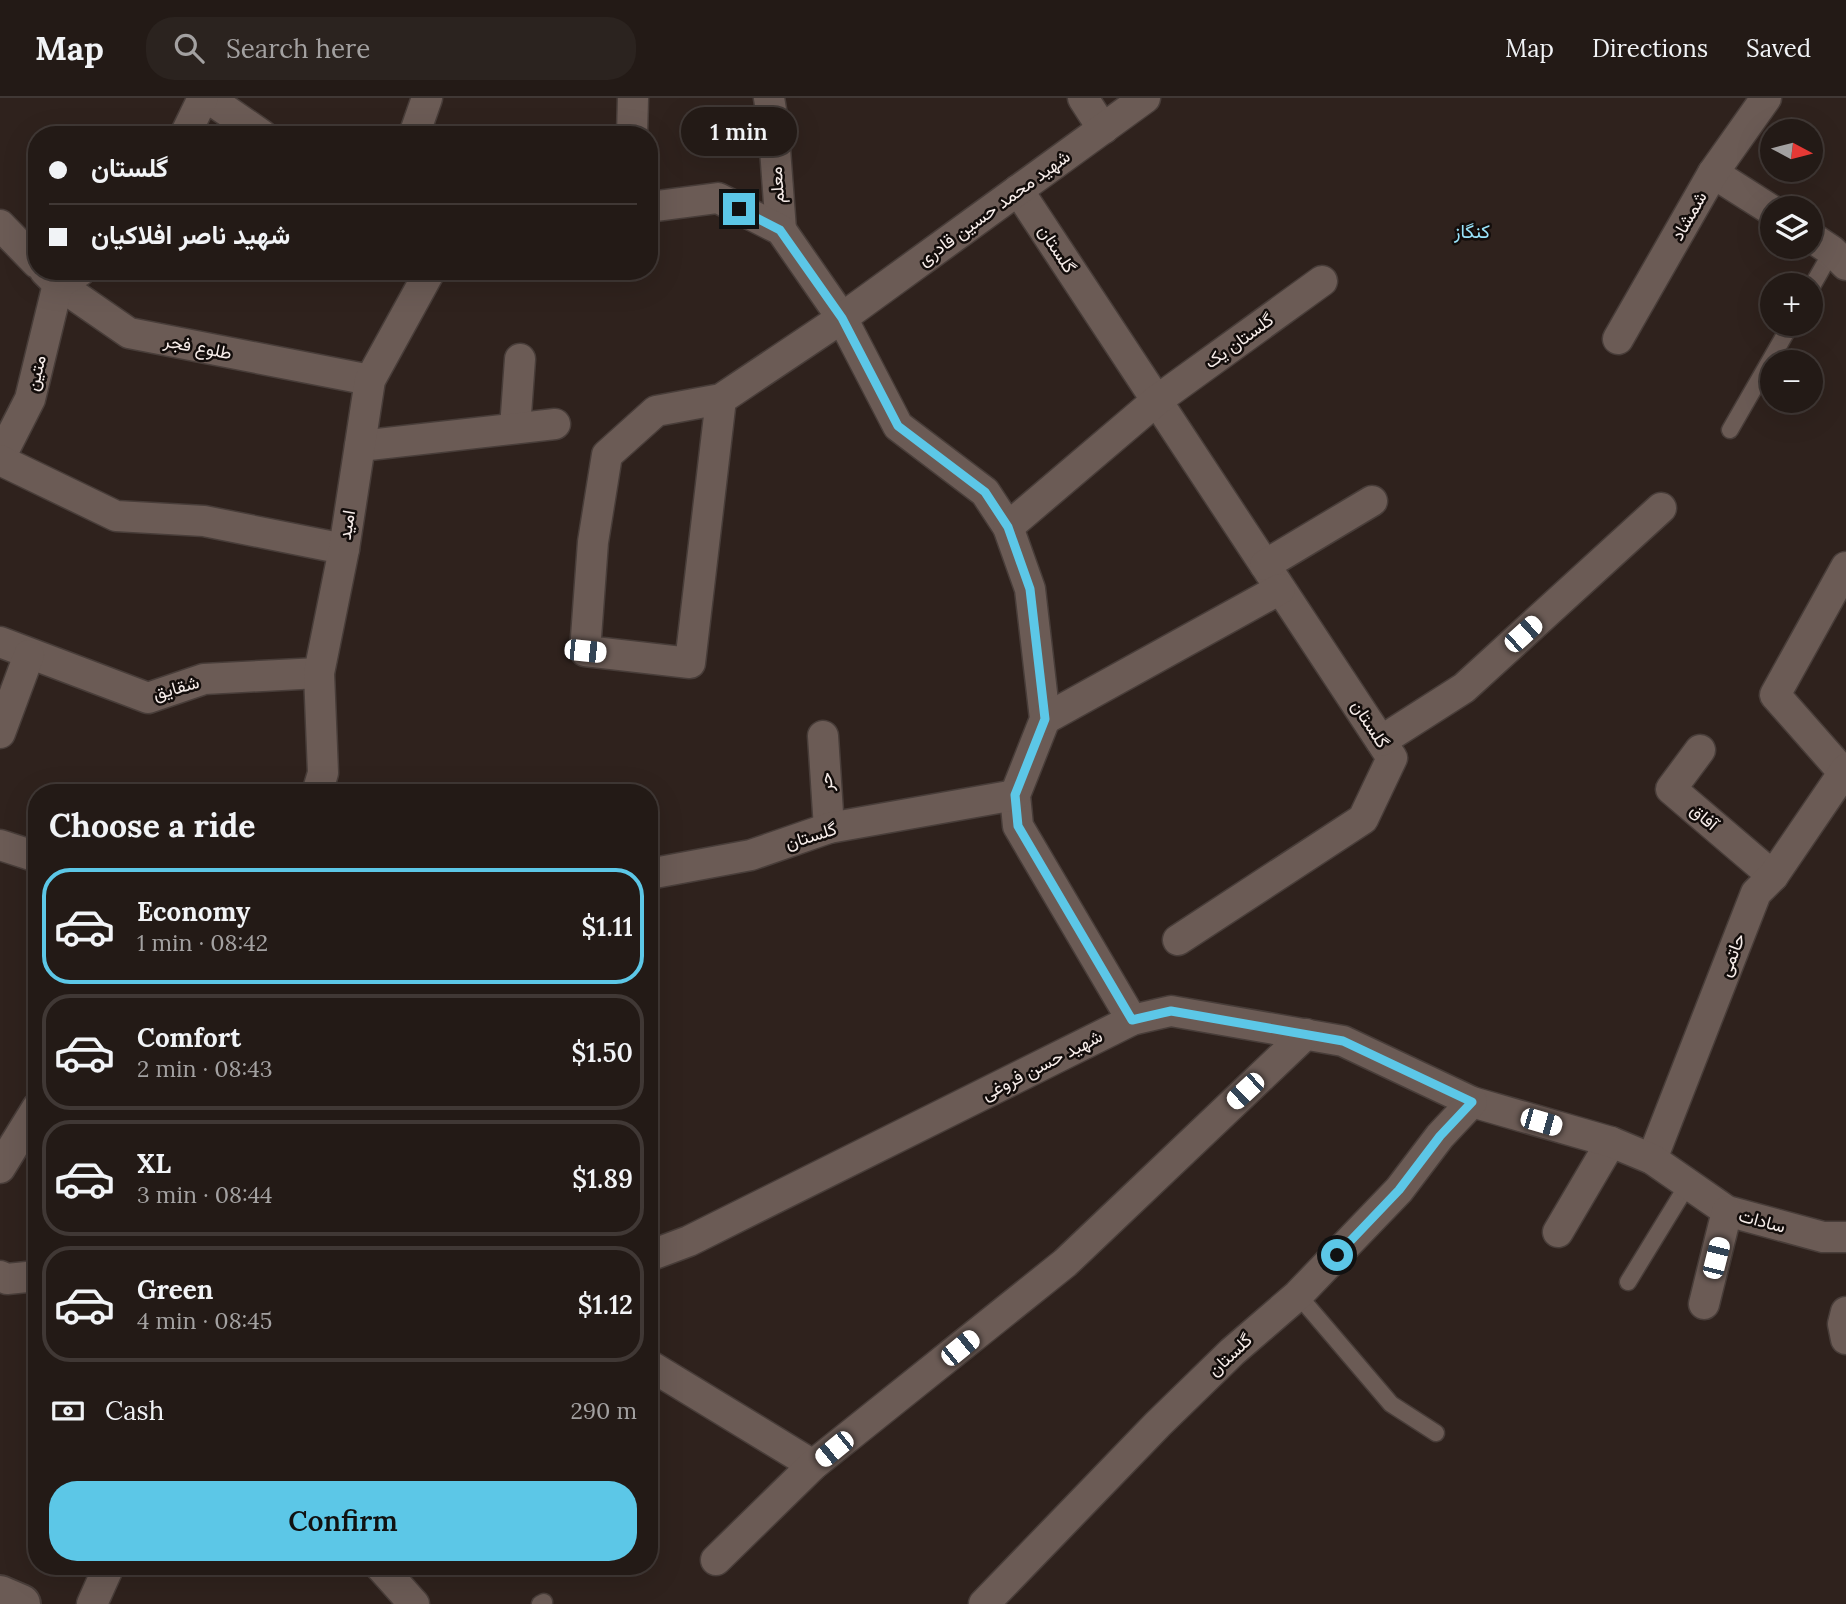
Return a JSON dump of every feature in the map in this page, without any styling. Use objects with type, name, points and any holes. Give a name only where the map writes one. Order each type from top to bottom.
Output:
[{"type":"main road","points":[[0,1595],[21,1604]]},
{"type":"street","points":[[190,126],[206,98],[248,126]]},
{"type":"street","points":[[417,126],[426,98]]},
{"type":"street","points":[[632,126],[633,98]]},
{"type":"street","name":"معلم","points":[[769,98],[780,230]]},
{"type":"street","points":[[1083,98],[1103,129]]},
{"type":"street","name":"شهید محمد حسین قادری","points":[[721,399],[842,318],[1145,98]]},
{"type":"street","name":"شمشاد","points":[[1618,339],[1713,173],[1766,98]]},
{"type":"street","points":[[1713,173],[1760,203]]},
{"type":"street","name":"گلستان","points":[[1018,190],[1392,758],[1363,819],[1178,940]]},
{"type":"street","points":[[658,206],[718,198],[780,230],[842,318],[898,426],[985,492],[1008,527],[1030,589],[1045,719],[1015,795],[1018,826],[1132,1020]]},
{"type":"street","points":[[0,225],[28,254]]},
{"type":"street","name":"متین","points":[[0,459],[30,398],[60,280]]},
{"type":"street","name":"طلوع فجر","points":[[66,280],[129,333],[370,380]]},
{"type":"street","name":"امید","points":[[320,784],[323,773],[319,673],[344,549],[370,380],[425,280]]},
{"type":"street","name":"گلستان یک","points":[[1008,527],[1156,401],[1322,281]]},
{"type":"street","points":[[515,428],[520,359]]},
{"type":"street","points":[[721,399],[690,663],[585,651],[593,542],[607,456],[656,411],[721,399]]},
{"type":"street","points":[[360,446],[555,424]]},
{"type":"street","points":[[0,459],[116,516],[204,521],[344,549]]},
{"type":"street","points":[[1045,719],[1273,577],[1372,502]]},
{"type":"street","points":[[1381,741],[1464,688],[1661,508]]},
{"type":"street","points":[[1844,771],[1775,695],[1846,567]]},
{"type":"street","name":"شقایق","points":[[0,642],[148,698],[204,679],[319,673]]},
{"type":"street","points":[[0,733],[30,655]]},
{"type":"street","name":"حر","points":[[823,736],[829,828]]},
{"type":"street","name":"آفاق","points":[[1700,750],[1671,789],[1773,876]]},
{"type":"street","name":"حاتمی","points":[[1652,1159],[1756,893],[1773,876],[1844,771]]},
{"type":"street","name":"گلستان","points":[[658,872],[751,855],[829,828],[1015,795]]},
{"type":"street","points":[[0,845],[28,855]]},
{"type":"street","name":"شهید حسن فروغی","points":[[658,1253],[690,1241],[1132,1020],[1171,1011],[1343,1041],[1472,1102],[1611,1142],[1652,1159]]},
{"type":"street","points":[[716,1560],[813,1465],[1065,1263],[1306,1034]]},
{"type":"street","name":"گلستان","points":[[984,1604],[1158,1424],[1232,1352],[1298,1295],[1399,1190],[1440,1136],[1472,1102]]},
{"type":"street","points":[[0,1168],[28,1123]]},
{"type":"street","points":[[1558,1232],[1611,1142]]},
{"type":"street","name":"سادات","points":[[1652,1159],[1727,1211],[1823,1237],[1846,1237]]},
{"type":"street","points":[[1704,1304],[1727,1211]]},
{"type":"street","points":[[0,1276],[7,1279],[28,1277]]},
{"type":"street","points":[[1846,1312],[1843,1324],[1846,1339]]},
{"type":"street","points":[[658,1370],[813,1465]]},
{"type":"street","points":[[92,1604],[105,1575]]},
{"type":"street","points":[[388,1575],[414,1604]]},
{"type":"lane","points":[[1819,273],[1830,251]]},
{"type":"lane","points":[[1730,430],[1784,336]]},
{"type":"lane","points":[[1628,1282],[1688,1184]]},
{"type":"lane","points":[[1298,1295],[1391,1404],[1436,1433]]},
{"type":"district","name":"کنگاز","points":[[1472,231]]},
{"type":"route","points":[[739,209],[780,230],[842,318],[898,426],[985,492],[1008,527],[1030,589],[1045,719],[1015,795],[1018,826],[1132,1020],[1171,1011],[1343,1041],[1472,1102],[1440,1136],[1399,1190],[1337,1255]]}]
